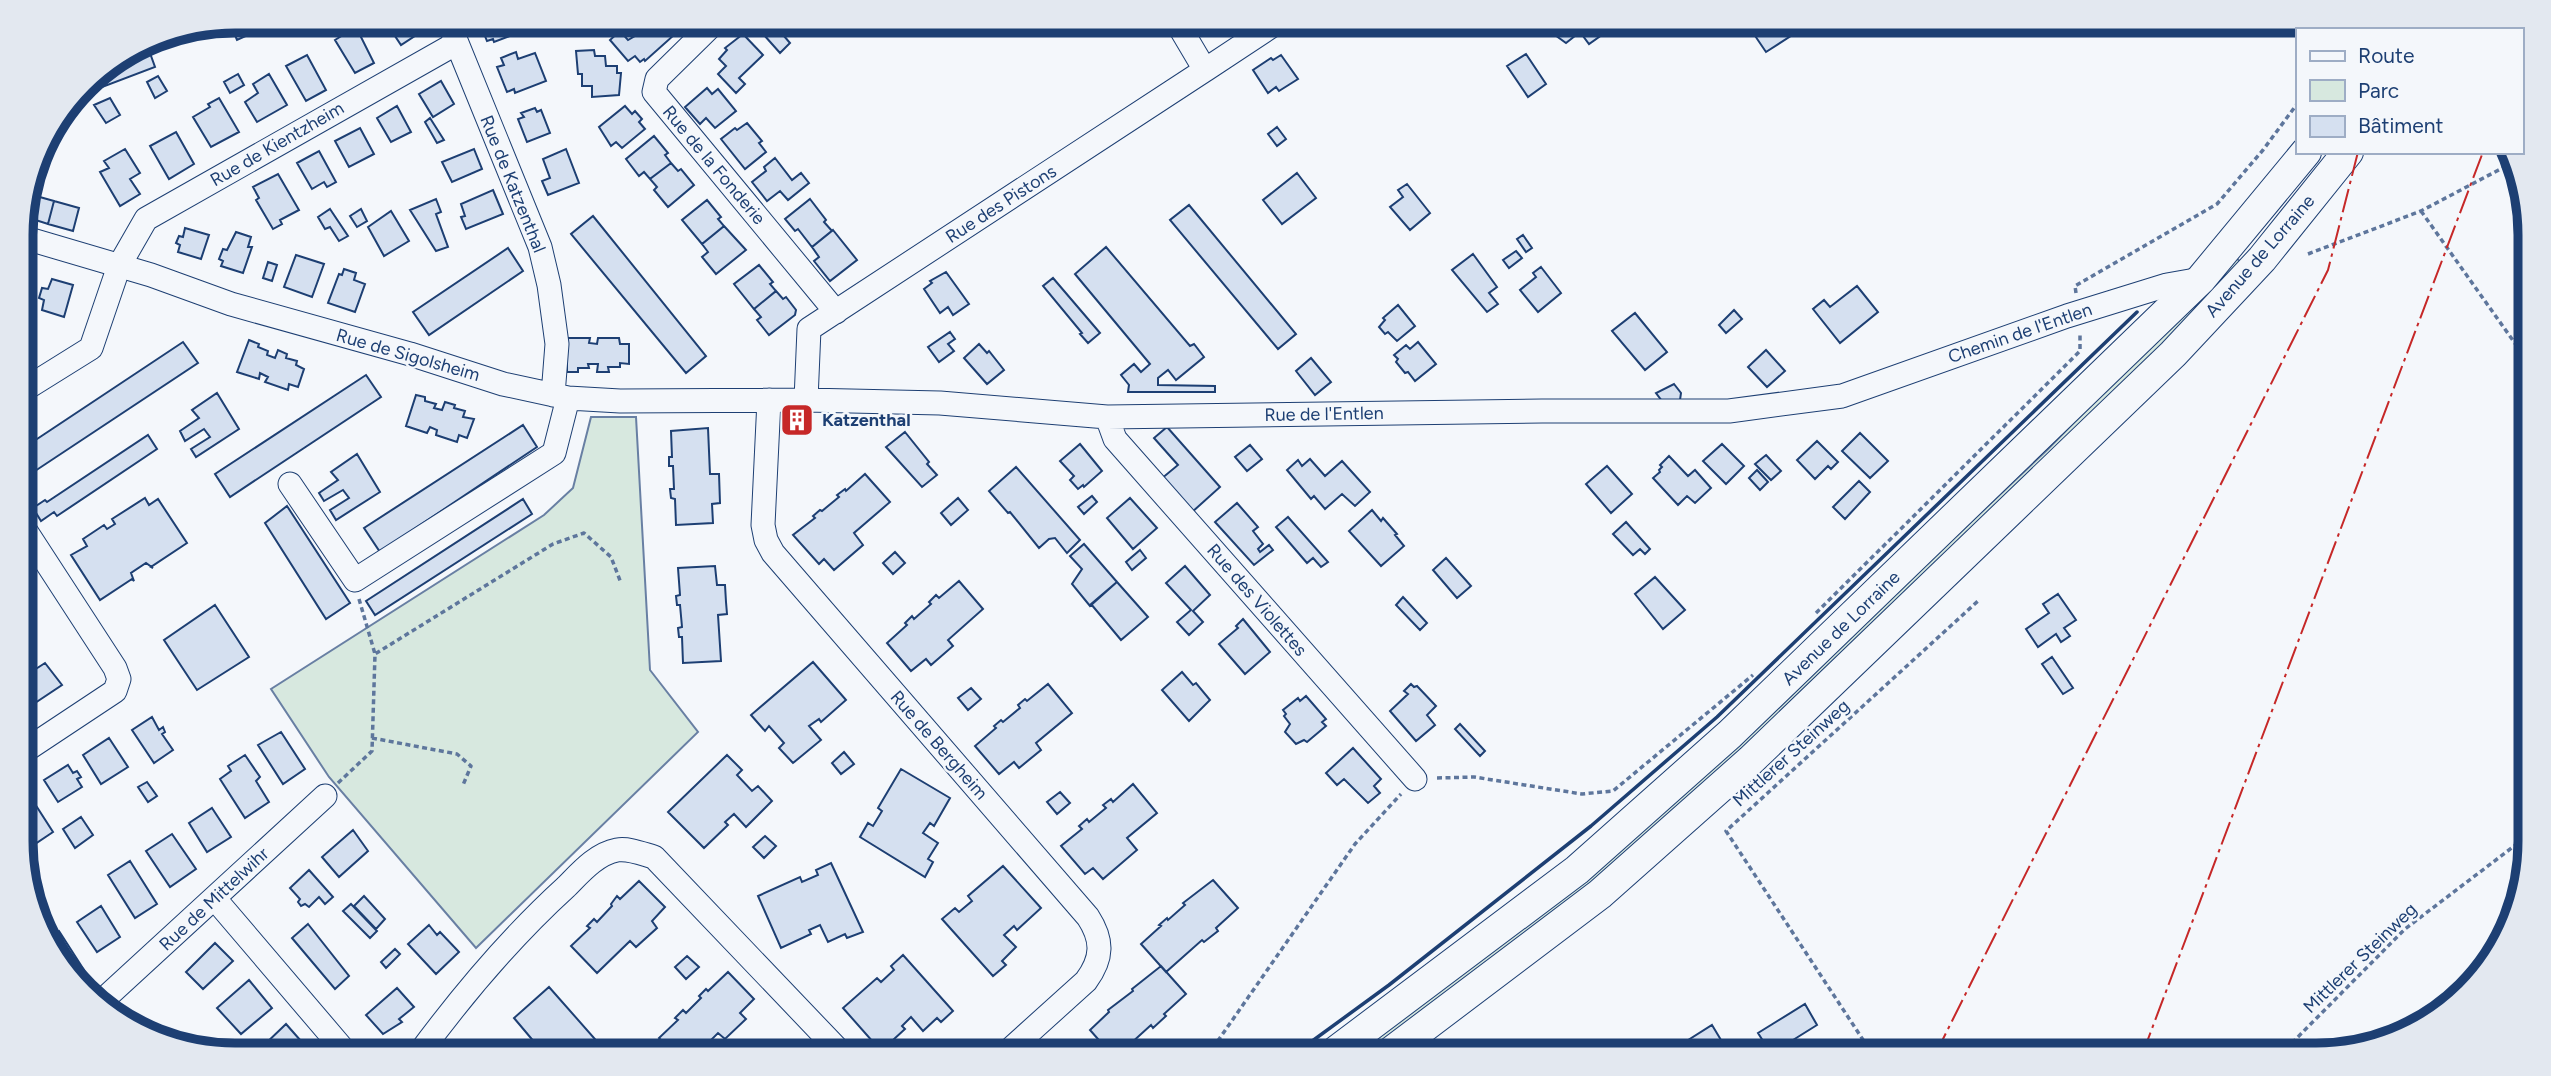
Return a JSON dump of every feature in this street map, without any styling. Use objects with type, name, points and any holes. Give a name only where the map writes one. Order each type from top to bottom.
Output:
[{"type":"main road","name":"Avenue de Lorraine","points":[[1348,1042],[1577,870],[1719,743],[2202,279],[2304,154]]},
{"type":"main road","name":"Avenue de Lorraine","points":[[1404,1042],[1600,894],[1751,760],[2173,354],[2262,259],[2345,154]]},
{"type":"street","name":"Rue de Katzenthal","points":[[355,580],[554,453],[560,396],[557,344],[549,285],[540,247],[452,34]]},
{"type":"street","name":"Rue de la Fonderie","points":[[703,34],[657,79],[654,92],[836,312]]},
{"type":"street","points":[[1184,34],[1205,69]]},
{"type":"street","name":"Rue des Pistons","points":[[806,400],[809,329],[1260,34]]},
{"type":"street","name":"Rue de Kientzheim","points":[[34,384],[91,348],[119,266],[146,219],[455,44]]},
{"type":"street","name":"Rue de Sigolsheim","points":[[34,241],[151,275],[231,304],[410,354],[503,384],[560,396],[620,401],[806,400]]},
{"type":"street","name":"Chemin de l'Entlen","points":[[1842,396],[2079,313],[2167,285],[2202,279]]},
{"type":"street","name":"Rue de l'Entlen","points":[[806,400],[940,403],[1107,417],[1499,411],[1729,411],[1842,396]]},
{"type":"street","name":"Rue de Bergheim","points":[[769,400],[763,525],[766,540],[773,553],[1079,906],[1097,931],[1100,948],[1095,968],[1086,981],[1018,1043]]},
{"type":"street","name":"Rue des Violettes","points":[[1107,417],[1115,439],[1415,779]]},
{"type":"street","points":[[290,484],[355,580]]},
{"type":"street","points":[[33,562],[115,668],[119,679],[115,691],[33,745]]},
{"type":"street","name":"Rue de Mittelwihr","points":[[107,997],[325,796]]},
{"type":"street","points":[[427,1043],[459,999],[523,925],[595,860],[618,850],[635,851],[654,857],[831,1043]]},
{"type":"street","points":[[215,899],[338,1043]]},
{"type":"path","points":[[1809,620],[2080,351],[2075,286],[2217,204],[2263,150],[2296,105]]},
{"type":"path","points":[[2308,254],[2421,211],[2505,167]]},
{"type":"path","points":[[2421,211],[2518,348]]},
{"type":"path","points":[[375,654],[553,544],[584,533],[611,557],[621,583]]},
{"type":"path","points":[[325,796],[372,751],[375,654],[355,580]]},
{"type":"path","name":"Mittlerer Steinweg","points":[[1865,1042],[1726,831],[1978,601]]},
{"type":"path","points":[[1217,1043],[1355,844],[1415,779],[1474,777],[1582,794],[1614,791],[1761,668]]},
{"type":"path","points":[[372,738],[457,754],[471,766],[463,785]]},
{"type":"path","name":"Mittlerer Steinweg","points":[[2293,1042],[2405,929],[2518,843]]},
{"type":"green space","points":[[2235,257],[2243,264],[2093,419],[1687,806],[1570,903],[1384,1042],[1365,1042],[1839,647],[2048,449]]},
{"type":"green space","points":[[591,417],[636,417],[650,670],[698,732],[476,948],[329,777],[271,689],[544,515],[573,488]]},
{"type":"building","points":[[1553,33],[1578,33],[1566,43]]},
{"type":"building","points":[[1581,33],[1604,33],[1589,44]]},
{"type":"building","points":[[1753,33],[1795,33],[1766,52]]},
{"type":"building","points":[[234,34],[250,34],[237,40]]},
{"type":"building","points":[[345,34],[359,34],[374,63],[355,73],[335,40]]},
{"type":"building","points":[[394,34],[418,34],[401,45]]},
{"type":"building","points":[[484,34],[515,34],[494,42],[493,39],[487,41]]},
{"type":"building","points":[[617,34],[622,34],[628,40],[639,34],[674,35],[645,61],[644,59],[640,62],[635,56],[628,61],[610,40]]},
{"type":"building","points":[[743,34],[763,55],[739,78],[745,84],[736,93],[718,74],[726,66],[719,59],[727,50],[725,48]]},
{"type":"building","points":[[787,34],[784,36],[790,43],[780,53],[764,35]]},
{"type":"building","points":[[594,50],[595,56],[605,56],[606,66],[617,66],[617,73],[621,73],[619,95],[592,97],[592,86],[582,86],[576,51]]},
{"type":"building","points":[[150,52],[155,67],[94,90],[123,67]]},
{"type":"building","points":[[516,52],[518,59],[535,53],[546,81],[515,93],[514,89],[507,92],[497,67],[504,65],[501,58]]},
{"type":"building","points":[[1526,54],[1546,84],[1528,97],[1507,66]]},
{"type":"building","points":[[307,55],[326,90],[306,101],[286,66]]},
{"type":"building","points":[[1281,55],[1298,79],[1279,91],[1276,87],[1268,93],[1253,70]]},
{"type":"building","points":[[238,74],[244,85],[230,93],[224,82]]},
{"type":"building","points":[[269,74],[287,105],[257,122],[245,102],[258,93],[253,84]]},
{"type":"building","points":[[158,76],[167,91],[155,98],[147,82]]},
{"type":"building","points":[[441,81],[454,104],[433,117],[419,94]]},
{"type":"building","points":[[707,88],[712,94],[718,89],[736,111],[715,128],[706,118],[700,124],[685,107]]},
{"type":"building","points":[[110,98],[120,115],[106,123],[94,105]]},
{"type":"building","points":[[219,98],[239,132],[211,147],[193,117]]},
{"type":"building","points":[[397,106],[411,132],[391,142],[377,118]]},
{"type":"building","points":[[625,106],[632,114],[635,111],[642,119],[639,122],[645,129],[622,148],[616,142],[611,146],[599,127]]},
{"type":"building","points":[[535,108],[537,112],[541,110],[550,133],[527,142],[518,119],[524,117],[521,113]]},
{"type":"building","points":[[430,118],[444,140],[437,143],[425,122]]},
{"type":"building","points":[[747,123],[762,141],[759,143],[766,152],[745,169],[721,139]]},
{"type":"building","points":[[1277,127],[1286,139],[1277,146],[1268,134]]},
{"type":"building","points":[[360,128],[374,154],[349,167],[335,141]]},
{"type":"building","points":[[176,132],[194,164],[169,179],[150,146]]},
{"type":"building","points":[[654,136],[668,153],[665,155],[671,163],[650,179],[644,172],[639,176],[626,159]]},
{"type":"building","points":[[125,149],[140,173],[130,179],[140,194],[120,206],[100,172],[109,168],[104,161]]},
{"type":"building","points":[[474,149],[482,169],[452,182],[442,162]]},
{"type":"building","points":[[566,149],[579,183],[548,195],[542,181],[550,178],[543,159]]},
{"type":"building","points":[[319,151],[336,182],[327,187],[324,182],[312,189],[297,163]]},
{"type":"building","points":[[775,158],[792,180],[801,173],[809,183],[788,200],[780,191],[767,201],[752,182],[766,171],[764,167]]},
{"type":"building","points":[[671,163],[678,171],[681,169],[694,185],[668,207],[654,190],[657,187],[650,179]]},
{"type":"building","points":[[1297,173],[1316,198],[1282,224],[1263,200]]},
{"type":"building","points":[[278,174],[299,210],[280,220],[282,224],[273,229],[256,200],[259,198],[253,187]]},
{"type":"building","points":[[1407,184],[1430,213],[1410,230],[1390,207],[1403,197],[1398,190]]},
{"type":"building","points":[[493,190],[503,214],[466,229],[461,217],[465,216],[461,204]]},
{"type":"building","points":[[37,196],[54,201],[48,224],[34,220]]},
{"type":"building","points":[[436,199],[441,212],[436,214],[448,247],[436,251],[410,210]]},
{"type":"building","points":[[810,199],[832,231],[812,247],[798,229],[795,231],[785,219]]},
{"type":"building","points":[[707,200],[721,217],[718,219],[724,226],[702,244],[682,220]]},
{"type":"building","points":[[54,201],[79,208],[73,231],[48,224]]},
{"type":"building","points":[[1189,205],[1296,334],[1278,349],[1170,220]]},
{"type":"building","points":[[330,209],[348,236],[339,241],[330,227],[325,229],[318,217]]},
{"type":"building","points":[[361,209],[367,221],[357,227],[350,216]]},
{"type":"building","points":[[391,211],[409,241],[384,256],[368,227]]},
{"type":"building","points":[[593,216],[706,356],[686,373],[571,234]]},
{"type":"building","points":[[724,226],[746,250],[716,274],[702,257],[708,252],[702,244]]},
{"type":"building","points":[[185,228],[209,235],[201,259],[178,252],[180,245],[176,243],[179,236],[183,237]]},
{"type":"building","points":[[833,230],[857,260],[830,281],[814,261],[819,257],[812,247]]},
{"type":"building","points":[[236,232],[251,237],[248,247],[252,247],[243,273],[221,266],[223,261],[219,259]]},
{"type":"building","points":[[1523,235],[1532,248],[1526,252],[1517,239]]},
{"type":"building","points":[[1106,247],[1190,346],[1194,344],[1204,357],[1176,380],[1168,370],[1158,378],[1158,385],[1215,386],[1215,392],[1128,392],[1129,385],[1121,375],[1134,364],[1141,372],[1150,364],[1075,274]]},
{"type":"building","points":[[508,248],[523,271],[429,335],[413,312]]},
{"type":"building","points":[[1516,251],[1522,258],[1509,268],[1503,260]]},
{"type":"building","points":[[1473,254],[1497,287],[1489,293],[1498,304],[1487,312],[1452,270]]},
{"type":"building","points":[[296,255],[324,264],[312,297],[284,287]]},
{"type":"building","points":[[268,262],[277,265],[272,281],[263,278]]},
{"type":"building","points":[[759,265],[773,282],[770,284],[776,291],[754,309],[734,284]]},
{"type":"building","points":[[1541,267],[1561,293],[1538,312],[1520,290],[1536,277],[1533,273]]},
{"type":"building","points":[[344,269],[356,273],[354,280],[365,284],[355,312],[328,303],[339,274],[342,275]]},
{"type":"building","points":[[946,272],[969,304],[953,315],[948,307],[940,313],[924,289],[932,283],[930,281]]},
{"type":"building","points":[[1053,278],[1100,333],[1088,343],[1043,286]]},
{"type":"building","points":[[52,279],[73,285],[64,317],[42,310],[44,300],[39,298],[42,288],[48,289]]},
{"type":"building","points":[[1857,286],[1878,312],[1840,343],[1813,309],[1824,300],[1830,307]]},
{"type":"building","points":[[776,291],[783,299],[786,297],[796,310],[795,315],[769,335],[757,320],[761,317],[754,309]]},
{"type":"building","points":[[1398,305],[1415,326],[1397,341],[1379,327],[1385,320],[1383,318]]},
{"type":"building","points":[[1734,310],[1742,319],[1726,333],[1719,325]]},
{"type":"building","points":[[1635,313],[1667,352],[1645,370],[1612,331]]},
{"type":"building","points":[[950,332],[955,339],[948,344],[954,351],[939,362],[928,347]]},
{"type":"building","points":[[567,338],[590,338],[589,343],[597,344],[598,338],[619,338],[620,344],[629,344],[629,364],[620,363],[620,367],[608,367],[609,372],[597,372],[598,364],[588,364],[589,368],[567,372]]},
{"type":"building","points":[[249,340],[268,351],[267,355],[275,358],[278,350],[287,354],[286,358],[297,361],[296,365],[304,369],[298,387],[289,384],[288,390],[265,382],[268,377],[260,373],[259,379],[237,372]]},
{"type":"building","points":[[183,342],[198,363],[34,472],[34,441]]},
{"type":"building","points":[[1418,342],[1436,364],[1415,381],[1396,362],[1398,359],[1394,355],[1406,345],[1410,349]]},
{"type":"building","points":[[979,344],[987,353],[989,351],[1004,370],[987,384],[964,358]]},
{"type":"building","points":[[1766,350],[1785,371],[1767,387],[1748,367]]},
{"type":"building","points":[[1311,358],[1331,382],[1315,395],[1296,371]]},
{"type":"building","points":[[366,375],[381,397],[230,497],[215,474]]},
{"type":"building","points":[[1674,384],[1681,393],[1680,400],[1662,401],[1656,393]]},
{"type":"building","points":[[217,393],[239,429],[196,457],[191,449],[210,437],[204,429],[185,441],[180,431],[199,418],[192,410]]},
{"type":"building","points":[[416,395],[436,404],[434,408],[442,410],[445,402],[465,411],[463,417],[474,419],[467,438],[459,435],[457,442],[436,435],[437,430],[430,427],[427,433],[406,426]]},
{"type":"building","points":[[523,425],[537,447],[380,552],[364,528]]},
{"type":"building","points":[[1167,427],[1220,487],[1191,513],[1161,479],[1178,465],[1154,438]]},
{"type":"building","points":[[708,428],[710,474],[719,474],[720,503],[712,504],[713,523],[676,525],[675,499],[671,498],[670,489],[674,489],[673,466],[669,466],[669,457],[672,457],[671,431]]},
{"type":"building","points":[[905,432],[937,475],[922,487],[886,447]]},
{"type":"building","points":[[1860,433],[1888,461],[1870,478],[1842,451]]},
{"type":"building","points":[[148,435],[157,449],[57,516],[54,512],[41,521],[34,508],[45,500],[47,502]]},
{"type":"building","points":[[1817,441],[1838,462],[1831,469],[1828,466],[1815,479],[1797,460]]},
{"type":"building","points":[[1080,444],[1102,471],[1078,489],[1070,480],[1074,476],[1060,461]]},
{"type":"building","points":[[1722,444],[1744,466],[1726,484],[1703,461]]},
{"type":"building","points":[[1250,445],[1262,459],[1247,471],[1235,457]]},
{"type":"building","points":[[357,454],[380,492],[336,520],[330,510],[349,498],[343,490],[324,501],[319,493],[338,480],[331,472]]},
{"type":"building","points":[[1766,455],[1781,471],[1771,480],[1755,464]]},
{"type":"building","points":[[1669,456],[1688,476],[1695,470],[1711,488],[1695,503],[1687,496],[1678,505],[1653,478],[1660,472],[1660,465]]},
{"type":"building","points":[[1310,459],[1325,476],[1342,461],[1370,492],[1355,506],[1342,494],[1325,509],[1314,496],[1311,499],[1287,470],[1298,460],[1302,466]]},
{"type":"building","points":[[1607,466],[1632,494],[1611,513],[1586,484]]},
{"type":"building","points":[[1016,467],[1080,540],[1067,553],[1055,538],[1049,539],[1039,548],[989,491]]},
{"type":"building","points":[[1757,470],[1768,482],[1760,490],[1749,478]]},
{"type":"building","points":[[865,474],[890,502],[854,533],[863,545],[834,570],[824,559],[819,564],[793,535]]},
{"type":"building","points":[[1859,481],[1870,492],[1845,519],[1833,507]]},
{"type":"building","points":[[1092,496],[1097,502],[1084,514],[1078,507]]},
{"type":"building","points":[[145,498],[149,505],[158,499],[187,543],[151,567],[146,563],[131,573],[134,581],[132,579],[100,600],[71,555],[87,546],[83,539],[104,525],[107,529],[115,524],[112,519]]},
{"type":"building","points":[[958,498],[968,510],[951,525],[941,513]]},
{"type":"building","points":[[1130,498],[1157,528],[1133,549],[1107,518]]},
{"type":"building","points":[[523,499],[532,514],[375,615],[366,601]]},
{"type":"building","points":[[1237,503],[1258,527],[1253,531],[1263,544],[1258,549],[1260,552],[1269,545],[1273,550],[1254,565],[1215,522]]},
{"type":"building","points":[[287,506],[350,603],[326,619],[265,523]]},
{"type":"building","points":[[1372,510],[1381,521],[1383,518],[1404,546],[1381,566],[1349,531]]},
{"type":"building","points":[[1288,517],[1328,562],[1321,567],[1313,558],[1307,563],[1276,527]]},
{"type":"building","points":[[1626,522],[1650,549],[1645,554],[1640,549],[1633,555],[1613,534]]},
{"type":"building","points":[[1084,544],[1117,582],[1090,606],[1072,584],[1082,569],[1070,556]]},
{"type":"building","points":[[1140,550],[1146,558],[1132,570],[1126,562]]},
{"type":"building","points":[[895,552],[905,563],[893,574],[883,563]]},
{"type":"building","points":[[1446,558],[1471,586],[1457,598],[1433,570]]},
{"type":"building","points":[[715,566],[717,585],[725,585],[727,614],[718,615],[721,661],[683,663],[682,637],[679,637],[678,628],[682,627],[680,605],[677,605],[676,596],[680,595],[678,568]]},
{"type":"building","points":[[1185,566],[1210,595],[1193,611],[1203,622],[1189,635],[1177,622],[1191,610],[1166,583]]},
{"type":"building","points":[[1655,577],[1685,610],[1663,629],[1635,594]]},
{"type":"building","points":[[959,581],[983,609],[948,640],[953,646],[931,665],[926,659],[911,671],[887,643],[907,625],[905,623],[912,616],[914,619],[931,604],[929,602],[936,595],[939,598]]},
{"type":"building","points":[[1117,582],[1148,617],[1121,640],[1091,604]]},
{"type":"building","points":[[2058,594],[2076,620],[2064,628],[2070,636],[2061,642],[2056,634],[2038,647],[2026,629],[2049,613],[2043,604]]},
{"type":"building","points":[[1403,597],[1427,623],[1420,630],[1396,605]]},
{"type":"building","points":[[215,605],[249,657],[197,690],[164,640]]},
{"type":"building","points":[[1243,619],[1270,652],[1245,674],[1219,644],[1238,628],[1236,626]]},
{"type":"building","points":[[2052,657],[2073,688],[2063,694],[2042,664]]},
{"type":"building","points":[[813,662],[846,700],[821,722],[819,719],[809,726],[821,740],[793,763],[779,748],[784,743],[769,726],[765,731],[751,715]]},
{"type":"building","points":[[45,663],[62,685],[33,704],[33,671]]},
{"type":"building","points":[[1182,672],[1193,685],[1196,683],[1210,700],[1189,721],[1162,690]]},
{"type":"building","points":[[1048,684],[1072,713],[1036,743],[1041,750],[1019,768],[1014,762],[999,774],[975,746],[996,728],[994,726],[1001,720],[1003,722],[1020,708],[1018,705],[1025,699],[1027,701]]},
{"type":"building","points":[[1411,684],[1417,686],[1436,706],[1427,715],[1435,725],[1416,741],[1390,711],[1408,694],[1404,691]]},
{"type":"building","points":[[971,688],[981,699],[968,710],[958,698]]},
{"type":"building","points":[[1306,696],[1326,719],[1322,722],[1326,726],[1307,742],[1304,740],[1296,744],[1285,732],[1290,724],[1283,710],[1298,698],[1300,701]]},
{"type":"building","points":[[152,717],[159,730],[163,727],[165,732],[162,734],[173,750],[154,763],[132,730]]},
{"type":"building","points":[[1460,724],[1485,751],[1480,756],[1455,729]]},
{"type":"building","points":[[281,732],[305,769],[283,784],[258,745]]},
{"type":"building","points":[[109,738],[128,767],[101,784],[83,755]]},
{"type":"building","points":[[1353,748],[1381,779],[1374,786],[1380,793],[1368,803],[1344,779],[1337,785],[1326,773]]},
{"type":"building","points":[[844,752],[854,764],[841,774],[832,763]]},
{"type":"building","points":[[245,755],[260,777],[256,781],[269,802],[245,818],[220,779],[231,771],[228,766]]},
{"type":"building","points":[[727,755],[742,770],[737,775],[752,791],[758,786],[772,801],[746,827],[734,814],[725,822],[728,825],[704,848],[668,812]]},
{"type":"building","points":[[68,765],[73,773],[77,771],[81,777],[77,779],[82,787],[58,802],[44,780]]},
{"type":"building","points":[[901,769],[950,798],[934,826],[930,823],[923,833],[938,843],[928,859],[933,862],[925,877],[860,837],[868,823],[873,826],[882,811],[878,808]]},
{"type":"building","points":[[147,782],[157,796],[148,802],[138,787]]},
{"type":"building","points":[[1133,784],[1157,813],[1127,838],[1137,850],[1103,879],[1093,868],[1085,874],[1061,846],[1082,829],[1079,826],[1087,819],[1089,822],[1106,808],[1103,805],[1111,799],[1113,802]]},
{"type":"building","points":[[1060,792],[1070,803],[1057,814],[1047,802]]},
{"type":"building","points":[[33,801],[53,832],[33,845]]},
{"type":"building","points":[[212,808],[231,837],[207,852],[189,823]]},
{"type":"building","points":[[81,817],[93,835],[75,848],[63,829]]},
{"type":"building","points":[[353,830],[368,851],[339,877],[322,857]]},
{"type":"building","points":[[172,834],[196,869],[170,887],[146,851]]},
{"type":"building","points":[[765,836],[776,846],[764,858],[753,847]]},
{"type":"building","points":[[130,861],[157,904],[135,918],[108,875]]},
{"type":"building","points":[[831,863],[863,932],[847,938],[845,934],[828,942],[820,925],[809,930],[811,934],[781,948],[758,896],[800,877],[802,882],[818,875],[816,870]]},
{"type":"building","points":[[1003,866],[1041,908],[1017,930],[1014,926],[1004,935],[1016,947],[1002,961],[1006,965],[993,976],[942,919],[955,908],[959,912],[972,901],[968,896]]},
{"type":"building","points":[[309,870],[333,897],[325,904],[319,897],[309,907],[305,904],[301,906],[298,902],[300,899],[290,888]]},
{"type":"building","points":[[1213,880],[1238,908],[1216,928],[1218,931],[1204,942],[1202,940],[1166,972],[1141,944],[1161,926],[1159,925],[1185,905],[1183,903]]},
{"type":"building","points":[[639,881],[665,907],[652,921],[657,928],[636,947],[630,941],[597,973],[571,946],[590,928],[587,926],[594,919],[597,922],[612,906],[617,896],[620,899]]},
{"type":"building","points":[[364,896],[385,919],[376,929],[354,906]]},
{"type":"building","points":[[351,904],[377,931],[370,938],[343,911]]},
{"type":"building","points":[[101,906],[120,937],[97,952],[77,922]]},
{"type":"building","points":[[308,924],[349,976],[335,989],[292,938]]},
{"type":"building","points":[[429,925],[437,935],[440,932],[459,952],[436,974],[408,944]]},
{"type":"building","points":[[59,931],[84,970],[81,972],[75,964],[56,933]]},
{"type":"building","points":[[215,943],[233,961],[203,989],[186,972]]},
{"type":"building","points":[[395,949],[400,954],[386,968],[381,962]]},
{"type":"building","points":[[903,955],[953,1011],[941,1022],[937,1018],[923,1031],[911,1017],[902,1026],[905,1029],[890,1043],[874,1043],[843,1008],[877,978],[881,982],[894,970],[891,966]]},
{"type":"building","points":[[687,956],[699,967],[686,979],[675,967]]},
{"type":"building","points":[[1161,966],[1186,994],[1153,1028],[1151,1025],[1132,1043],[1101,1043],[1090,1030],[1108,1010],[1133,991],[1132,989]]},
{"type":"building","points":[[728,972],[754,999],[740,1013],[746,1019],[725,1039],[718,1033],[708,1043],[664,1043],[659,1038],[678,1020],[675,1018],[683,1010],[686,1013],[706,989],[708,991]]},
{"type":"building","points":[[249,980],[272,1008],[241,1034],[217,1008]]},
{"type":"building","points":[[549,987],[598,1043],[535,1043],[514,1018]]},
{"type":"building","points":[[397,988],[414,1007],[399,1019],[402,1022],[383,1034],[366,1015]]},
{"type":"building","points":[[1805,1004],[1817,1025],[1789,1042],[1764,1042],[1758,1033]]},
{"type":"building","points":[[286,1024],[303,1043],[266,1043]]},
{"type":"building","points":[[1712,1025],[1722,1042],[1685,1042]]},
{"type":"wall","points":[[1310,1042],[1389,985],[1591,826],[1717,717],[2137,312]]},
{"type":"power","points":[[1941,1042],[2328,270],[2357,154]]},
{"type":"power","points":[[2147,1042],[2482,154]]},
{"type":"place","name":"Katzenthal","points":[[797,420]]}]
